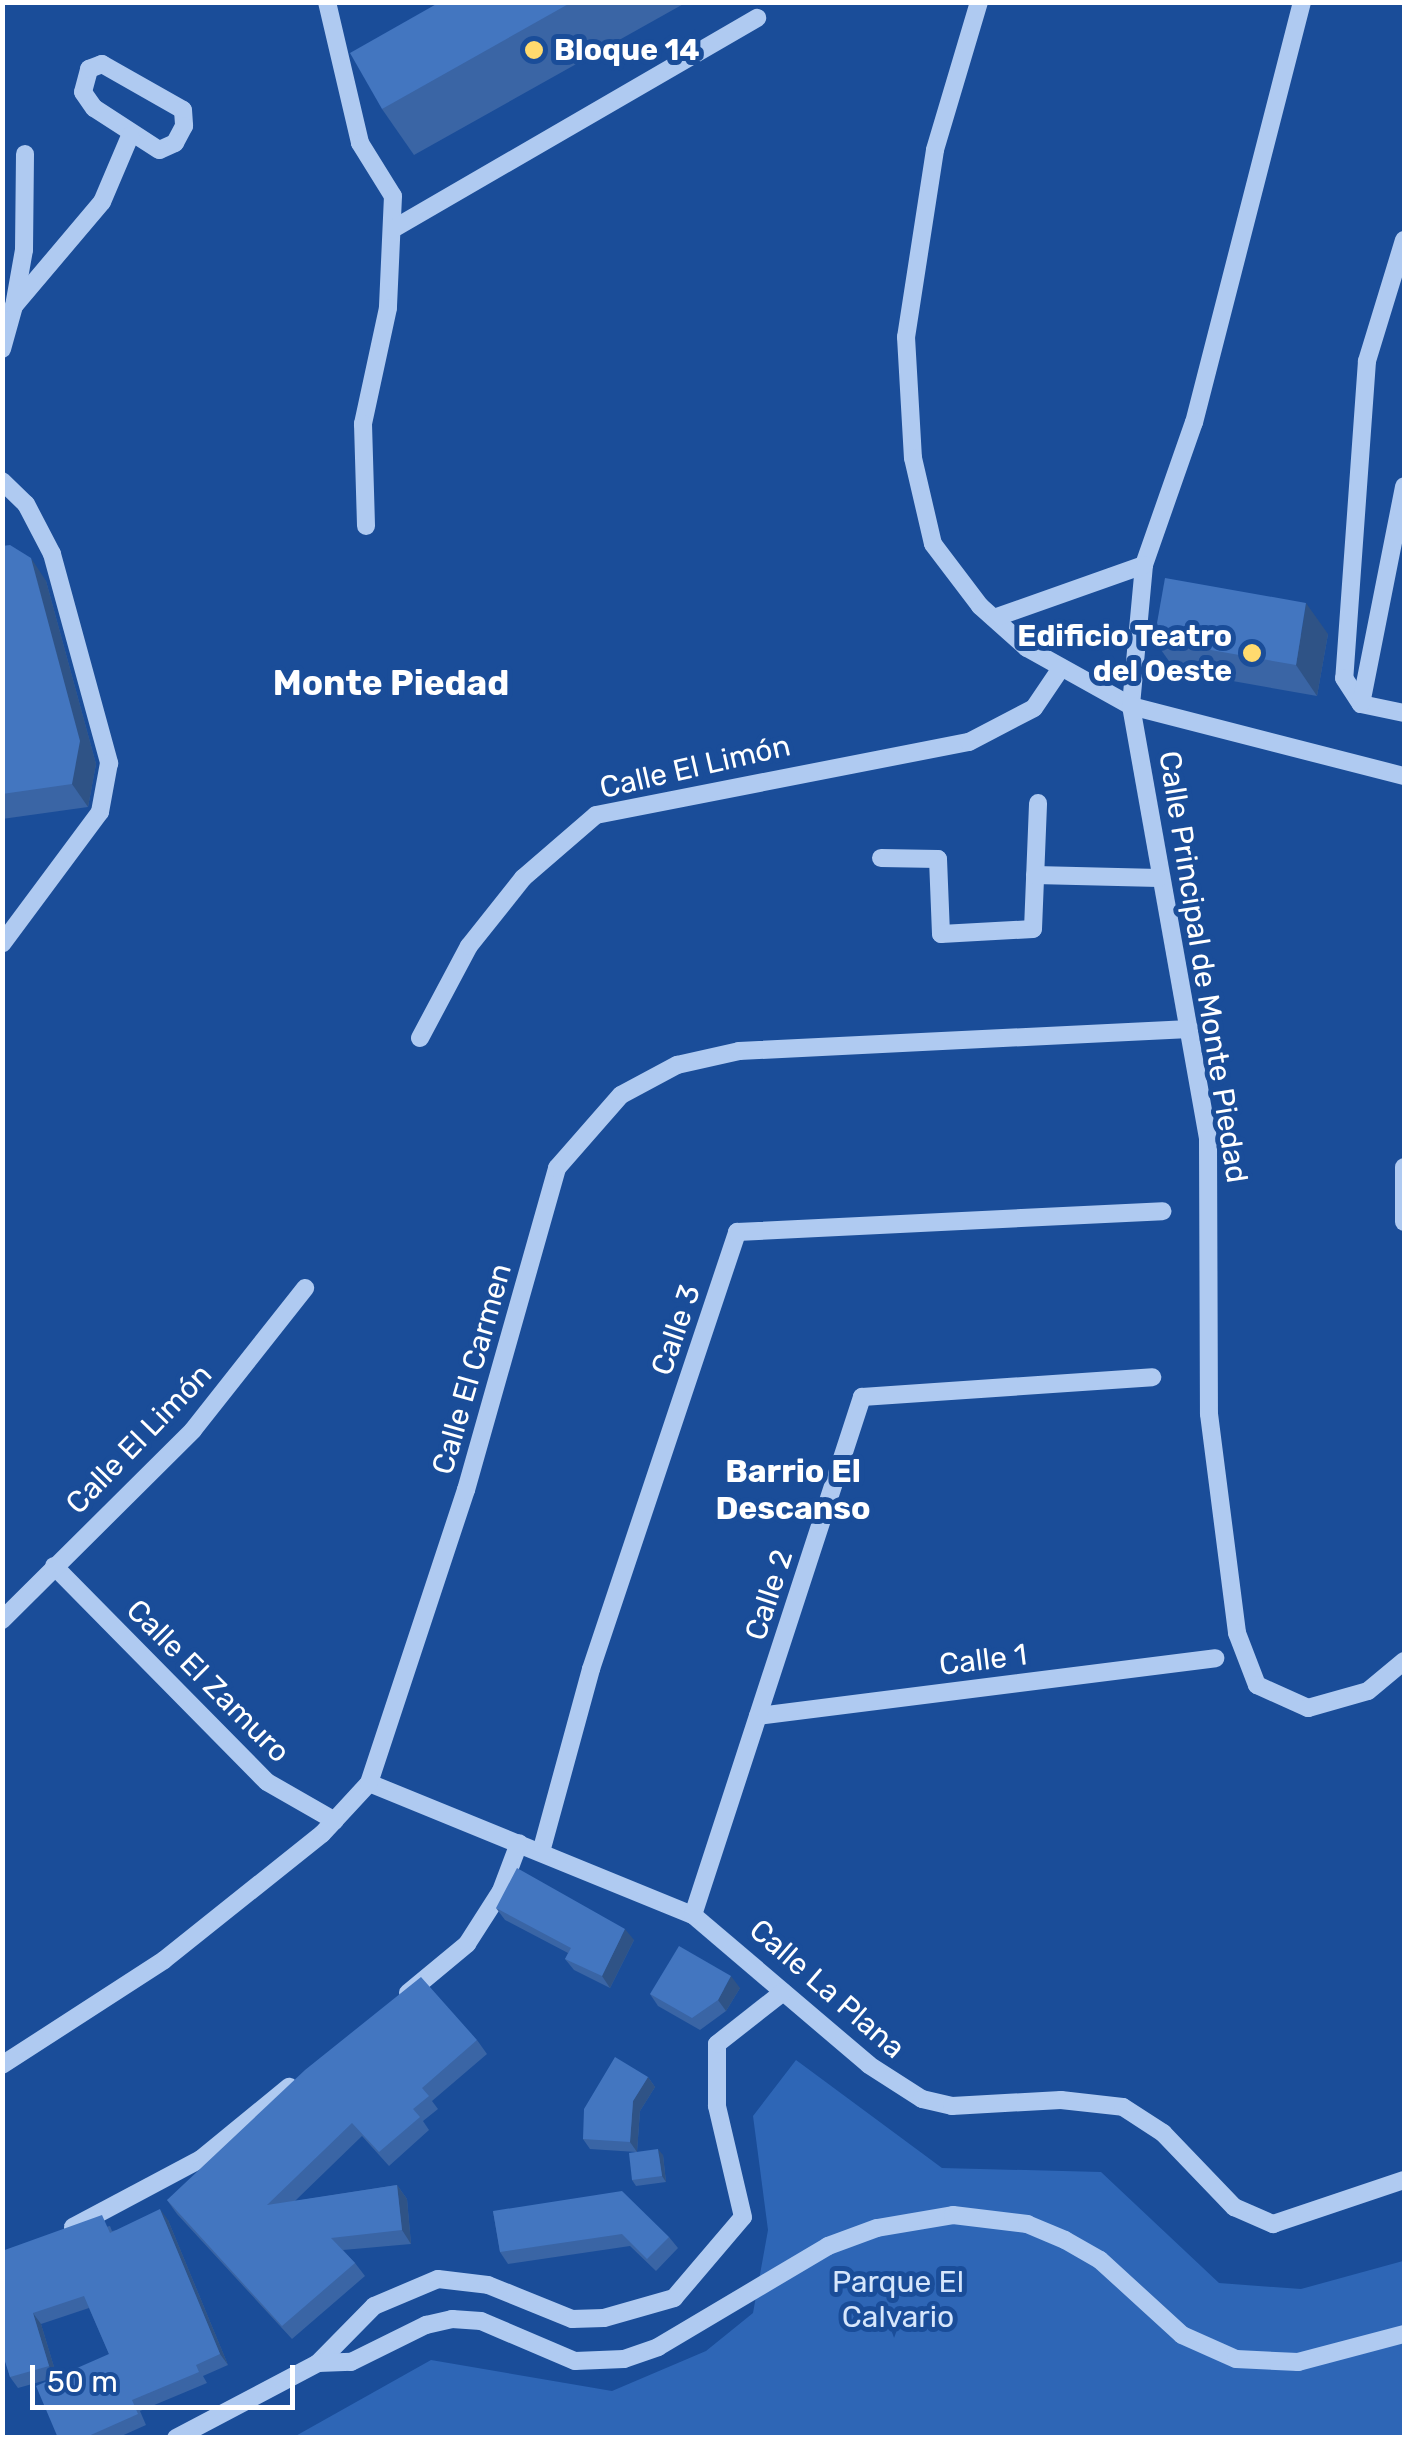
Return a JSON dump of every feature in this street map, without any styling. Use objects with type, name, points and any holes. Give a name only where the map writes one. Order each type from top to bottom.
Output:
[{"type":"street","points":[[327,2],[360,143],[392,196],[388,308],[363,424],[366,526]]},
{"type":"street","points":[[979,2],[924,203],[906,381],[913,458],[933,544],[994,618],[1061,668],[1131,706],[1404,776]]},
{"type":"street","name":"Calle Principal de Monte Piedad","points":[[1302,2],[1194,422],[1144,566],[1131,706],[1211,1177],[1209,1414],[1237,1633],[1257,1685],[1288,1703],[1308,1708],[1349,1700],[1397,1678],[1404,1661]]},
{"type":"street","points":[[393,229],[757,18]]},
{"type":"street","points":[[95,65],[134,78],[183,110],[184,126],[166,150],[130,136],[84,96],[95,65]]},
{"type":"street","points":[[14,306],[102,202],[130,136]]},
{"type":"street","points":[[2,349],[24,250],[25,154]]},
{"type":"street","points":[[1404,240],[1367,361],[1344,678],[1361,704],[1404,713]]},
{"type":"street","points":[[2,481],[26,504],[52,554],[109,762],[100,812],[2,944]]},
{"type":"street","points":[[1361,704],[1404,486]]},
{"type":"street","points":[[994,618],[1144,566]]},
{"type":"street","name":"Calle El Limón","points":[[420,1038],[446,983],[491,918],[523,878],[596,815],[969,742],[1034,708],[1061,668]]},
{"type":"street","points":[[882,858],[938,859],[940,934],[1033,928],[1038,803]]},
{"type":"street","points":[[1035,875],[1160,878]]},
{"type":"street","name":"Calle El Carmen","points":[[2,2065],[164,1960],[335,1821],[369,1783],[466,1490],[557,1168],[621,1094],[677,1065],[738,1051],[1188,1030]]},
{"type":"street","points":[[1404,1167],[1404,1222]]},
{"type":"street","name":"Calle 3","points":[[541,1852],[591,1670],[738,1232],[1162,1211]]},
{"type":"street","name":"Calle El Limón","points":[[2,1620],[194,1430],[305,1288]]},
{"type":"street","name":"Calle 2","points":[[693,1915],[862,1397],[1152,1377]]},
{"type":"street","name":"Calle El Zamuro","points":[[54,1566],[267,1782],[335,1821]]},
{"type":"street","name":"Calle 1","points":[[758,1716],[1215,1658]]},
{"type":"street","name":"Calle La Plana","points":[[369,1783],[693,1915],[869,2065],[922,2099],[952,2106],[1061,2100],[1123,2107],[1163,2134],[1250,2217],[1287,2223],[1404,2180]]},
{"type":"street","points":[[389,2008],[467,1944],[501,1891],[518,1842]]},
{"type":"street","points":[[176,2438],[318,2364],[374,2306],[409,2286],[438,2279],[488,2286],[572,2320],[604,2318],[674,2298],[743,2217],[716,2106],[716,2044],[783,1992]]},
{"type":"street","points":[[61,2232],[201,2159],[301,2078]]},
{"type":"street","points":[[318,2364],[351,2362],[426,2325],[452,2320],[482,2320],[575,2361],[624,2359],[658,2347],[828,2246],[877,2228],[954,2215],[1027,2224],[1066,2240],[1100,2260],[1182,2335],[1236,2359],[1298,2362],[1404,2334]]},
{"type":"green space","name":"Parque El Calvario","points":[[796,2060],[942,2168],[1101,2172],[1219,2283],[1301,2289],[1403,2261],[1404,2437],[292,2438],[431,2360],[612,2391],[706,2351],[753,2313],[768,2230],[753,2116]]},
{"type":"building","points":[[440,2],[572,2],[382,109],[350,53]]},
{"type":"building","points":[[10,545],[31,558],[80,741],[72,784],[2,794],[2,546]]},
{"type":"building","points":[[1165,578],[1306,603],[1296,665],[1154,640]]},
{"type":"building","points":[[517,1868],[625,1929],[602,1976],[565,1959],[571,1948],[496,1908]]},
{"type":"building","points":[[679,1946],[731,1976],[718,2000],[692,2018],[650,1994]]},
{"type":"building","points":[[421,1977],[477,2040],[422,2088],[429,2096],[413,2109],[420,2117],[379,2152],[352,2123],[267,2205],[397,2185],[402,2230],[331,2238],[355,2263],[282,2326],[167,2200],[305,2070]]},
{"type":"building","points":[[615,2057],[648,2077],[633,2101],[630,2142],[583,2139],[584,2109]]},
{"type":"building","points":[[658,2149],[662,2176],[632,2180],[629,2153]]},
{"type":"building","points":[[622,2191],[669,2237],[647,2259],[622,2234],[500,2252],[493,2211]]},
{"type":"building","points":[[160,2209],[220,2354],[196,2365],[199,2372],[132,2400],[138,2414],[84,2438],[58,2438],[36,2386],[109,2354],[84,2296],[33,2313],[49,2366],[10,2377],[2,2352],[2,2251],[102,2215],[110,2233]]},
{"type":"place","name":"Bloque 14","points":[[534,50]]},
{"type":"place","name":"Edificio Teatro del Oeste","points":[[1252,653]]},
{"type":"district","name":"Monte Piedad","points":[[391,683]]},
{"type":"district","name":"Barrio El Descanso","points":[[793,1490]]}]
